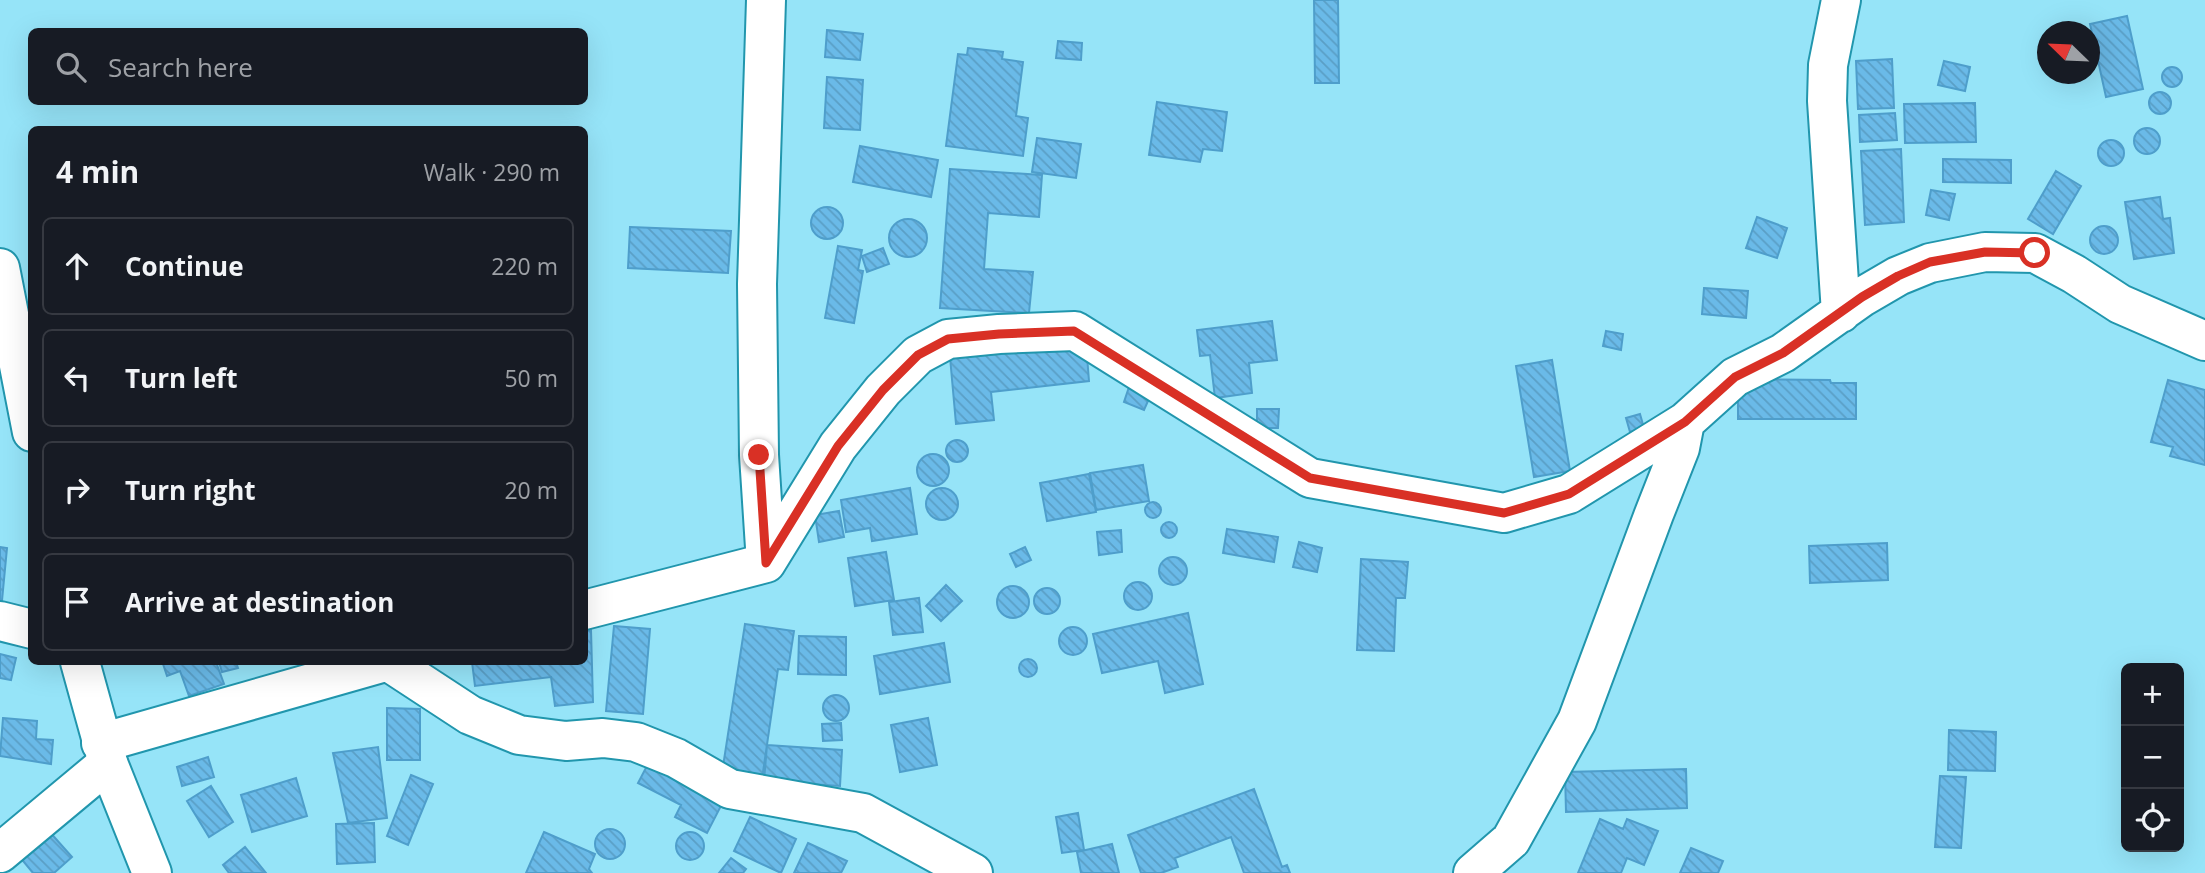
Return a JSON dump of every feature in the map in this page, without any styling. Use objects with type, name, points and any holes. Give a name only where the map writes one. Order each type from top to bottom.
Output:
[{"type":"street","points":[[766,0],[757,284],[759,455],[766,563]]},
{"type":"street","points":[[1841,0],[1828,65],[1827,101],[1842,313]]},
{"type":"street","points":[[588,609],[766,563],[838,446],[883,390],[918,355],[948,339],[1074,331],[1310,478],[1504,513],[1569,494],[1685,422],[1735,377],[1783,353],[1862,297],[1898,276],[1930,262],[1985,252],[2035,253],[2120,304],[2205,341]]},
{"type":"street","points":[[0,268],[28,412]]},
{"type":"street","points":[[1474,873],[1511,840],[1577,721],[1680,448],[1685,422]]},
{"type":"street","points":[[0,621],[28,628]]},
{"type":"street","points":[[81,665],[105,753],[152,873]]},
{"type":"street","points":[[0,853],[105,753],[377,665]]},
{"type":"street","points":[[391,665],[470,715],[519,735],[566,741],[603,738],[636,742],[676,758],[730,789],[863,813],[973,873]]},
{"type":"building","points":[[1314,0],[1338,0],[1339,83],[1315,83]]},
{"type":"building","points":[[2127,16],[2143,89],[2106,97],[2100,70],[2100,22]]},
{"type":"building","points":[[827,30],[863,34],[860,60],[825,57]]},
{"type":"building","points":[[1058,41],[1082,43],[1081,60],[1056,58]]},
{"type":"building","points":[[968,48],[1003,52],[1002,59],[1023,62],[1016,116],[1028,118],[1023,156],[946,146],[958,54],[967,55]]},
{"type":"building","points":[[1892,59],[1894,108],[1858,109],[1856,61]]},
{"type":"building","points":[[1944,61],[1970,67],[1965,91],[1938,85]]},
{"type":"building","points":[[2168,67],[2176,67],[2182,77],[2176,87],[2168,87],[2162,81],[2162,73]]},
{"type":"building","points":[[827,77],[863,80],[860,130],[824,128]]},
{"type":"building","points":[[2160,92],[2168,95],[2171,103],[2168,111],[2160,114],[2152,111],[2149,103],[2152,95]]},
{"type":"building","points":[[1157,102],[1227,112],[1222,151],[1203,149],[1200,162],[1149,155]]},
{"type":"building","points":[[1975,103],[1976,142],[1905,143],[1904,104]]},
{"type":"building","points":[[1895,113],[1897,140],[1860,142],[1859,115]]},
{"type":"building","points":[[2147,128],[2156,132],[2160,141],[2156,150],[2147,154],[2138,150],[2134,141],[2138,132]]},
{"type":"building","points":[[1037,138],[1081,144],[1076,178],[1032,172]]},
{"type":"building","points":[[2111,140],[2120,144],[2124,153],[2120,162],[2111,166],[2102,162],[2098,153],[2102,144]]},
{"type":"building","points":[[860,146],[938,160],[931,197],[853,182]]},
{"type":"building","points":[[1901,149],[1904,222],[1865,225],[1861,151]]},
{"type":"building","points":[[1943,159],[2011,160],[2011,183],[1943,182]]},
{"type":"building","points":[[950,169],[1042,175],[1039,217],[988,213],[984,269],[1033,272],[1029,313],[940,308]]},
{"type":"building","points":[[2056,171],[2081,186],[2053,234],[2028,219]]},
{"type":"building","points":[[1931,190],[1955,194],[1949,220],[1926,215]]},
{"type":"building","points":[[2160,197],[2163,219],[2170,218],[2174,253],[2134,259],[2125,202]]},
{"type":"building","points":[[827,207],[838,212],[843,223],[838,234],[827,239],[816,234],[811,223],[816,212]]},
{"type":"building","points":[[1757,217],[1787,228],[1777,258],[1746,248]]},
{"type":"building","points":[[908,219],[921,225],[927,238],[921,251],[908,257],[895,251],[889,238],[895,225]]},
{"type":"building","points":[[2104,226],[2114,230],[2118,240],[2114,250],[2104,254],[2094,250],[2090,240],[2094,230]]},
{"type":"building","points":[[630,227],[731,231],[728,273],[628,268]]},
{"type":"building","points":[[838,246],[862,250],[858,270],[863,271],[854,323],[825,318]]},
{"type":"building","points":[[883,248],[889,264],[867,272],[862,256]]},
{"type":"building","points":[[1704,288],[1748,291],[1746,318],[1702,314]]},
{"type":"building","points":[[1272,321],[1277,360],[1249,363],[1252,393],[1215,398],[1210,355],[1200,356],[1197,330]]},
{"type":"building","points":[[1606,331],[1623,334],[1621,350],[1603,346]]},
{"type":"building","points":[[1086,343],[1089,381],[991,392],[994,420],[956,424],[950,357]]},
{"type":"building","points":[[1552,360],[1570,471],[1534,477],[1516,366]]},
{"type":"building","points":[[1738,379],[1830,380],[1831,383],[1856,383],[1856,419],[1738,419]]},
{"type":"building","points":[[2168,380],[2205,390],[2205,465],[2170,456],[2173,447],[2151,442]]},
{"type":"building","points":[[1130,384],[1152,392],[1144,410],[1124,402]]},
{"type":"building","points":[[1257,409],[1279,409],[1278,428],[1257,428]]},
{"type":"building","points":[[1640,414],[1644,428],[1630,432],[1626,418]]},
{"type":"building","points":[[957,440],[965,443],[968,451],[965,459],[957,462],[949,459],[946,451],[949,443]]},
{"type":"building","points":[[933,454],[944,459],[949,470],[944,481],[933,486],[922,481],[917,470],[922,459]]},
{"type":"building","points":[[1143,465],[1149,501],[1096,510],[1090,473]]},
{"type":"building","points":[[1089,474],[1096,512],[1047,521],[1040,483]]},
{"type":"building","points":[[910,488],[917,534],[872,541],[870,528],[846,532],[841,500]]},
{"type":"building","points":[[942,488],[953,493],[958,504],[953,515],[942,520],[931,515],[926,504],[931,493]]},
{"type":"building","points":[[1153,502],[1161,510],[1153,518],[1145,510]]},
{"type":"building","points":[[839,511],[844,537],[819,542],[815,515]]},
{"type":"building","points":[[1169,522],[1177,530],[1169,538],[1161,530]]},
{"type":"building","points":[[1227,529],[1278,537],[1274,562],[1223,553]]},
{"type":"building","points":[[1121,530],[1122,552],[1099,555],[1097,532]]},
{"type":"building","points":[[1299,542],[1322,548],[1317,572],[1293,567]]},
{"type":"building","points":[[1887,543],[1888,580],[1810,583],[1809,546]]},
{"type":"building","points":[[0,547],[7,548],[1,611],[0,611]]},
{"type":"building","points":[[1025,547],[1031,560],[1016,567],[1010,554]]},
{"type":"building","points":[[886,552],[894,600],[855,606],[848,558]]},
{"type":"building","points":[[1173,557],[1183,561],[1187,571],[1183,581],[1173,585],[1163,581],[1159,571],[1163,561]]},
{"type":"building","points":[[1361,559],[1408,562],[1405,598],[1396,598],[1394,651],[1357,650]]},
{"type":"building","points":[[1138,582],[1148,586],[1152,596],[1148,606],[1138,610],[1128,606],[1124,596],[1128,586]]},
{"type":"building","points":[[946,585],[962,601],[941,621],[926,606]]},
{"type":"building","points":[[1013,586],[1024,591],[1029,602],[1024,613],[1013,618],[1002,613],[997,602],[1002,591]]},
{"type":"building","points":[[1047,588],[1056,592],[1060,601],[1056,610],[1047,614],[1038,610],[1034,601],[1038,592]]},
{"type":"building","points":[[919,598],[923,632],[893,635],[889,602]]},
{"type":"building","points":[[1188,613],[1203,684],[1165,693],[1158,661],[1102,673],[1093,634]]},
{"type":"building","points":[[745,624],[794,631],[788,670],[778,669],[762,779],[722,773]]},
{"type":"building","points":[[614,626],[650,629],[643,714],[606,711]]},
{"type":"building","points":[[1073,627],[1083,631],[1087,641],[1083,651],[1073,655],[1063,651],[1059,641],[1063,631]]},
{"type":"building","points":[[588,630],[591,630],[593,702],[555,706],[551,677],[475,686],[472,665],[588,665]]},
{"type":"building","points":[[799,636],[846,637],[846,675],[798,674]]},
{"type":"building","points":[[944,643],[950,682],[880,694],[874,656]]},
{"type":"building","points":[[0,654],[16,658],[11,680],[0,678]]},
{"type":"building","points":[[1024,659],[1032,659],[1037,668],[1035,675],[1024,677],[1019,672],[1019,664]]},
{"type":"building","points":[[163,665],[217,665],[224,684],[189,696],[180,671],[167,676]]},
{"type":"building","points":[[220,665],[237,665],[238,668],[222,672]]},
{"type":"building","points":[[836,695],[845,699],[849,708],[845,717],[836,721],[827,717],[823,708],[827,699]]},
{"type":"building","points":[[387,708],[420,709],[420,760],[387,760]]},
{"type":"building","points":[[3,718],[37,721],[36,739],[53,740],[51,764],[0,756]]},
{"type":"building","points":[[928,718],[937,765],[900,772],[891,725]]},
{"type":"building","points":[[841,723],[842,740],[823,741],[822,724]]},
{"type":"building","points":[[1949,730],[1996,732],[1995,771],[1948,770]]},
{"type":"building","points":[[767,745],[842,750],[840,786],[764,781]]},
{"type":"building","points":[[378,747],[387,818],[348,823],[333,753]]},
{"type":"building","points":[[208,757],[214,777],[182,786],[177,767]]},
{"type":"building","points":[[649,762],[724,800],[707,833],[675,817],[681,805],[638,783]]},
{"type":"building","points":[[1686,769],[1687,808],[1566,812],[1565,772]]},
{"type":"building","points":[[411,775],[433,784],[408,845],[387,836]]},
{"type":"building","points":[[1940,776],[1966,777],[1961,848],[1935,847]]},
{"type":"building","points":[[296,778],[307,816],[252,832],[241,795]]},
{"type":"building","points":[[211,786],[233,822],[209,837],[187,801]]},
{"type":"building","points":[[1254,789],[1282,867],[1287,865],[1290,873],[1244,873],[1231,837],[1175,858],[1178,867],[1161,873],[1141,873],[1128,835]]},
{"type":"building","points":[[1078,813],[1084,850],[1062,853],[1056,817]]},
{"type":"building","points":[[750,817],[796,839],[781,873],[734,851]]},
{"type":"building","points":[[1600,819],[1623,829],[1627,819],[1658,831],[1644,865],[1627,858],[1621,873],[1578,873]]},
{"type":"building","points":[[374,823],[375,862],[337,864],[336,824]]},
{"type":"building","points":[[610,829],[616,830],[624,838],[624,850],[616,858],[610,859],[604,858],[596,850],[595,844],[596,838],[604,830]]},
{"type":"building","points":[[48,830],[72,857],[54,873],[33,873],[19,856]]},
{"type":"building","points":[[544,832],[595,854],[589,869],[592,873],[526,873]]},
{"type":"building","points":[[690,832],[700,836],[704,846],[700,856],[690,860],[680,856],[676,846],[680,836]]},
{"type":"building","points":[[808,843],[847,861],[841,873],[794,873]]},
{"type":"building","points":[[1112,844],[1119,873],[1081,873],[1077,852]]},
{"type":"building","points":[[245,847],[266,873],[229,873],[223,865]]},
{"type":"building","points":[[1691,848],[1723,861],[1718,873],[1680,873]]},
{"type":"building","points":[[731,858],[746,869],[743,873],[719,873]]},
{"type":"route","points":[[759,455],[766,563],[838,446],[883,390],[918,355],[948,339],[1074,331],[1310,478],[1504,513],[1569,494],[1685,422],[1735,377],[1783,353],[1862,297],[1898,276],[1930,262],[1985,252],[2035,253]]}]
